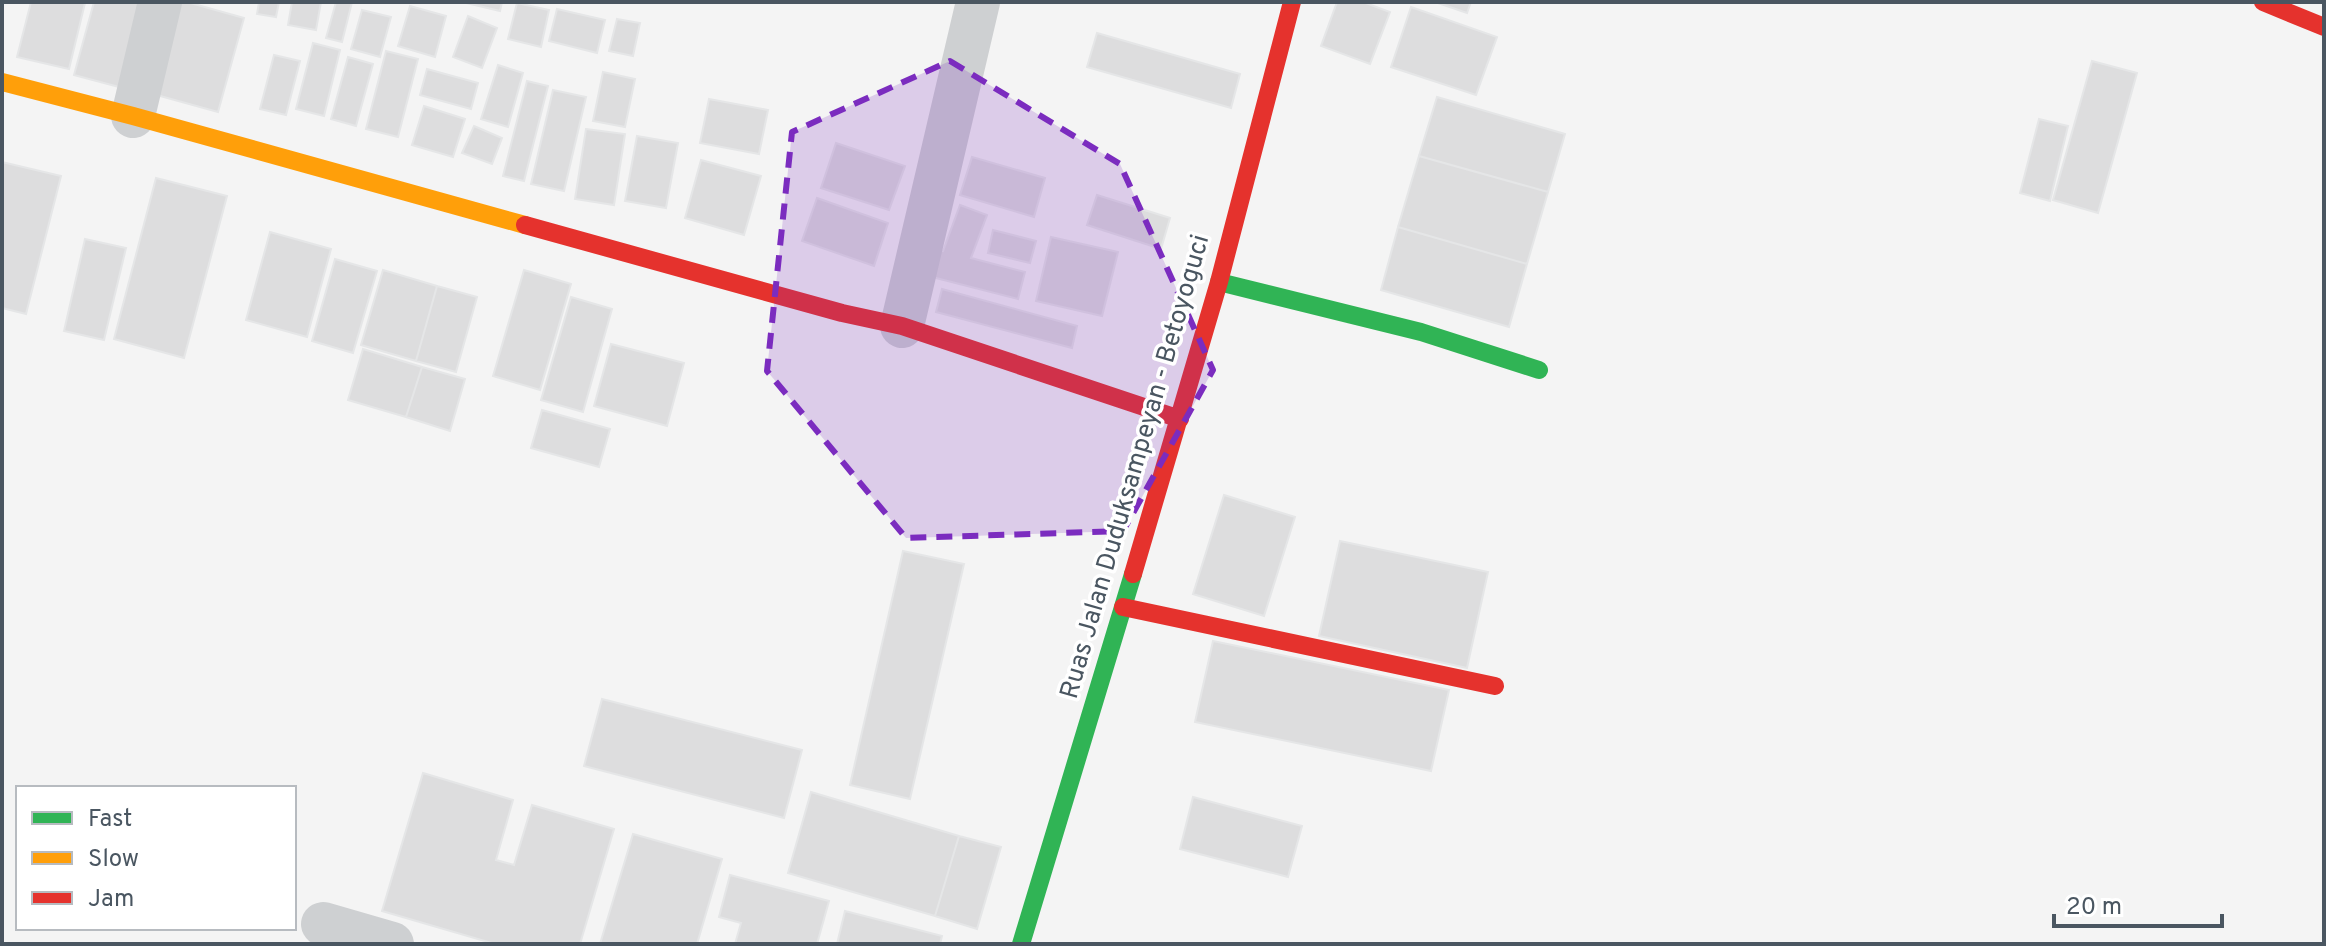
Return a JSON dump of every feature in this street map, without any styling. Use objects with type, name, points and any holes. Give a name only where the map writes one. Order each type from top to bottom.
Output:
[{"type":"main road","name":"Ruas Jalan Duduksampeyan - Betoyoguci","points":[[1021,944],[1180,419],[1292,2]]},
{"type":"main road","points":[[2263,2],[2324,27]]},
{"type":"main road","points":[[2,82],[842,313],[902,326],[1180,419]]},
{"type":"main road","points":[[1219,282],[1421,332],[1539,370]]},
{"type":"main road","points":[[1123,607],[1495,686]]},
{"type":"street","points":[[133,116],[160,2]]},
{"type":"street","points":[[902,326],[978,2]]},
{"type":"street","points":[[323,924],[392,944]]},
{"type":"highlighted area","points":[[950,61],[1120,164],[1213,370],[1123,531],[906,538],[767,371],[792,132]]},
{"type":"building","points":[[31,2],[85,3],[69,69],[17,57]]},
{"type":"building","points":[[94,2],[143,2],[119,87],[74,75]]},
{"type":"building","points":[[178,2],[244,18],[218,112],[153,94]]},
{"type":"building","points":[[259,2],[279,2],[276,17],[257,14]]},
{"type":"building","points":[[292,2],[321,2],[316,30],[288,25]]},
{"type":"building","points":[[336,2],[352,2],[342,42],[326,38]]},
{"type":"building","points":[[462,2],[502,2],[500,11]]},
{"type":"building","points":[[1337,2],[1363,2],[1390,12],[1370,64],[1321,46]]},
{"type":"building","points":[[1435,2],[1471,2],[1467,13]]},
{"type":"building","points":[[517,3],[549,10],[541,47],[508,39]]},
{"type":"building","points":[[410,6],[446,16],[435,57],[398,46]]},
{"type":"building","points":[[1411,7],[1497,37],[1476,95],[1391,67]]},
{"type":"building","points":[[557,9],[605,20],[597,53],[549,41]]},
{"type":"building","points":[[362,10],[391,17],[380,57],[351,49]]},
{"type":"building","points":[[468,16],[497,28],[482,68],[453,57]]},
{"type":"building","points":[[617,19],[640,23],[633,56],[609,51]]},
{"type":"building","points":[[1097,33],[1240,74],[1231,108],[1087,67]]},
{"type":"building","points":[[313,43],[340,50],[324,116],[296,109]]},
{"type":"building","points":[[386,51],[418,59],[398,137],[366,129]]},
{"type":"building","points":[[274,55],[300,61],[286,115],[260,109]]},
{"type":"building","points":[[348,57],[373,64],[356,126],[331,119]]},
{"type":"building","points":[[2092,61],[2137,73],[2098,213],[2053,200]]},
{"type":"building","points":[[498,65],[523,73],[508,127],[481,119]]},
{"type":"building","points":[[427,69],[478,83],[471,109],[420,95]]},
{"type":"building","points":[[603,72],[635,79],[625,127],[593,121]]},
{"type":"building","points":[[527,81],[548,86],[524,181],[503,176]]},
{"type":"building","points":[[553,90],[586,97],[564,191],[531,184]]},
{"type":"building","points":[[1437,97],[1565,134],[1548,192],[1419,156]]},
{"type":"building","points":[[709,99],[768,110],[759,154],[700,143]]},
{"type":"building","points":[[424,106],[465,119],[453,157],[412,145]]},
{"type":"building","points":[[2039,119],[2068,126],[2050,201],[2020,193]]},
{"type":"building","points":[[474,126],[502,138],[492,164],[462,153]]},
{"type":"building","points":[[586,129],[625,134],[614,205],[575,199]]},
{"type":"building","points":[[637,136],[678,143],[666,208],[625,201]]},
{"type":"building","points":[[836,143],[905,166],[889,210],[821,188]]},
{"type":"building","points":[[1419,156],[1548,192],[1527,264],[1398,227]]},
{"type":"building","points":[[972,157],[1045,178],[1034,217],[960,195]]},
{"type":"building","points":[[701,160],[761,176],[744,235],[685,218]]},
{"type":"building","points":[[2,162],[61,176],[26,314],[2,308]]},
{"type":"building","points":[[156,178],[227,196],[184,358],[114,339]]},
{"type":"building","points":[[1097,195],[1170,218],[1161,249],[1087,225]]},
{"type":"building","points":[[817,198],[888,223],[874,266],[802,241]]},
{"type":"building","points":[[960,205],[987,215],[971,258],[1025,272],[1018,299],[932,277],[939,250],[943,251]]},
{"type":"building","points":[[1398,227],[1527,264],[1509,327],[1381,290]]},
{"type":"building","points":[[993,230],[1036,241],[1030,263],[988,253]]},
{"type":"building","points":[[270,232],[331,249],[307,337],[246,320]]},
{"type":"building","points":[[1051,237],[1118,252],[1102,316],[1036,301]]},
{"type":"building","points":[[85,239],[126,248],[104,340],[64,331]]},
{"type":"building","points":[[335,259],[377,271],[353,353],[312,341]]},
{"type":"building","points":[[383,270],[437,286],[416,361],[361,345]]},
{"type":"building","points":[[524,270],[571,284],[540,390],[493,376]]},
{"type":"building","points":[[437,286],[477,297],[456,372],[416,361]]},
{"type":"building","points":[[942,289],[1077,326],[1072,348],[936,312]]},
{"type":"building","points":[[571,297],[612,309],[583,412],[541,400]]},
{"type":"building","points":[[611,344],[684,363],[667,426],[594,406]]},
{"type":"building","points":[[363,349],[422,367],[406,417],[348,400]]},
{"type":"building","points":[[422,367],[465,379],[450,431],[406,417]]},
{"type":"building","points":[[542,410],[610,429],[599,467],[531,448]]},
{"type":"building","points":[[1224,495],[1295,517],[1264,616],[1193,594]]},
{"type":"building","points":[[1340,541],[1488,572],[1467,668],[1319,636]]},
{"type":"building","points":[[903,551],[964,564],[910,799],[850,785]]},
{"type":"building","points":[[1213,641],[1449,690],[1431,771],[1195,722]]},
{"type":"building","points":[[602,699],[802,750],[784,818],[584,766]]},
{"type":"building","points":[[423,773],[513,800],[496,860],[514,865],[532,805],[614,829],[580,944],[495,944],[382,911]]},
{"type":"building","points":[[811,792],[959,836],[935,916],[788,873]]},
{"type":"building","points":[[1193,797],[1302,826],[1288,877],[1180,849]]},
{"type":"building","points":[[633,834],[722,859],[697,944],[600,944]]},
{"type":"building","points":[[959,836],[1001,847],[977,929],[935,916]]},
{"type":"building","points":[[730,875],[829,901],[817,944],[735,944],[741,923],[719,917]]},
{"type":"building","points":[[845,911],[942,936],[940,944],[837,944]]},
{"type":"traffic: fast","points":[[1219,282],[1421,332],[1539,370]]},
{"type":"traffic: fast","points":[[1021,944],[1133,574]]},
{"type":"traffic: slow","points":[[2,82],[525,225]]},
{"type":"traffic: jam","points":[[1133,574],[1219,282],[1292,2]]},
{"type":"traffic: jam","points":[[2263,2],[2324,27]]},
{"type":"traffic: jam","points":[[525,225],[842,313],[902,326],[1180,419]]},
{"type":"traffic: jam","points":[[1123,607],[1495,686]]}]
